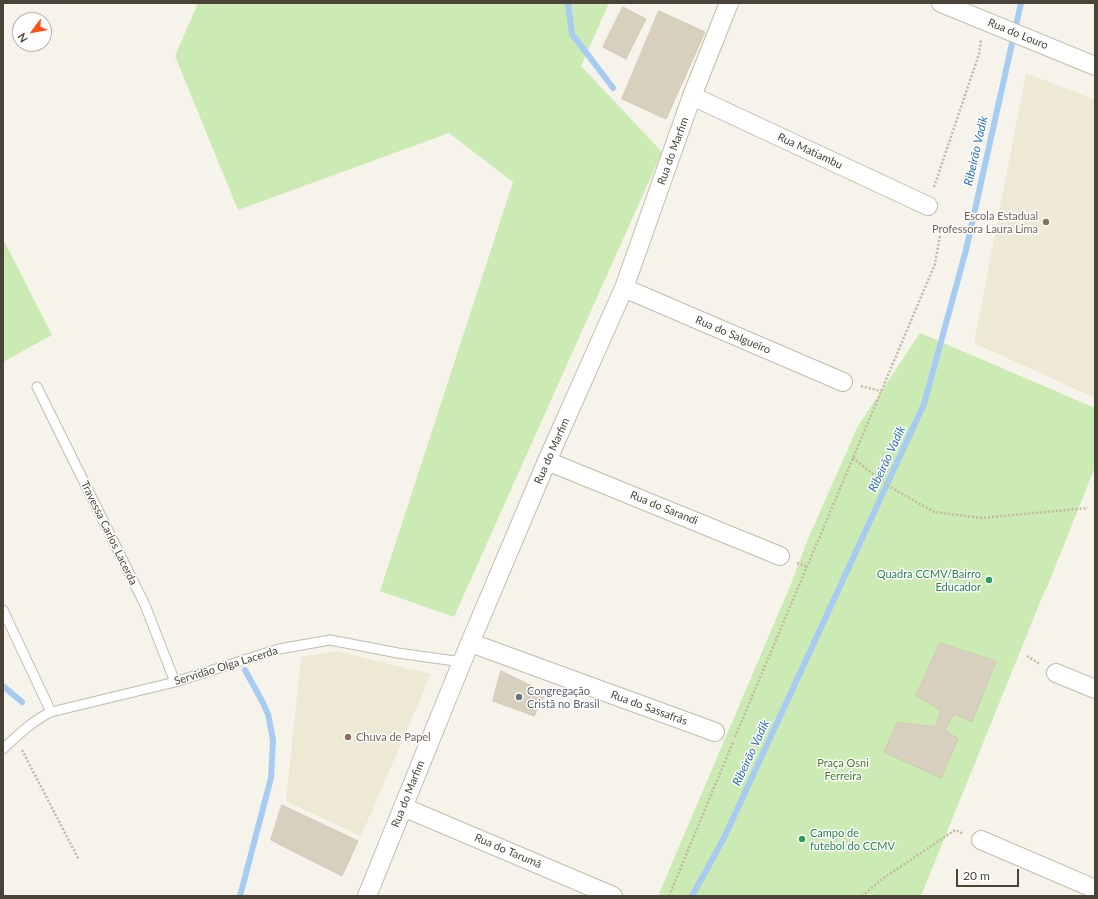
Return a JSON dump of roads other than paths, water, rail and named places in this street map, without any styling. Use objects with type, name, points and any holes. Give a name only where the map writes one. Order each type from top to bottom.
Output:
[{"type":"street","name":"Rua do Marfim","points":[[367,896],[462,662],[547,461],[624,288],[692,96],[729,3]]},
{"type":"street","name":"Rua do Louro","points":[[941,3],[1095,66]]},
{"type":"street","name":"Rua Matiambu","points":[[692,96],[928,206]]},
{"type":"street","name":"Rua do Salgueiro","points":[[624,288],[843,382]]},
{"type":"street","name":"Rua do Sarandi","points":[[547,461],[780,556]]},
{"type":"street","name":"Rua do Sassafrás","points":[[471,643],[715,732]]},
{"type":"street","points":[[1056,673],[1095,689]]},
{"type":"street","name":"Rua do Tarumã","points":[[403,807],[613,896]]},
{"type":"street","points":[[981,840],[1095,889]]},
{"type":"lane","name":"Travessa Carlos Lacerda","points":[[37,387],[145,605],[175,682]]},
{"type":"lane","points":[[3,610],[51,712]]},
{"type":"lane","name":"Servidão Olga Lacerda","points":[[3,749],[29,725],[51,712],[175,682],[279,649],[330,640],[398,653],[462,662]]},
{"type":"waterway","points":[[568,3],[572,34],[613,88]]},
{"type":"waterway","name":"Ribeirão Vadik","points":[[692,896],[723,840],[924,404],[966,250],[1021,3]]},
{"type":"waterway","points":[[240,896],[271,778],[273,740],[268,714],[245,670]]},
{"type":"waterway","points":[[3,686],[22,702]]},
{"type":"place","name":"Escola Estadual Professora Laura Lima","points":[[1046,222]]},
{"type":"place","name":"Quadra CCMV/Bairro Educador","points":[[989,580]]},
{"type":"place","name":"Congregação Cristã no Brasil","points":[[519,697]]},
{"type":"place","name":"Chuva de Papel","points":[[348,737]]},
{"type":"place","name":"Campo de futebol do CCMV","points":[[802,839]]},
{"type":"park label","name":"Praça Osni Ferreira","points":[[843,769]]}]
